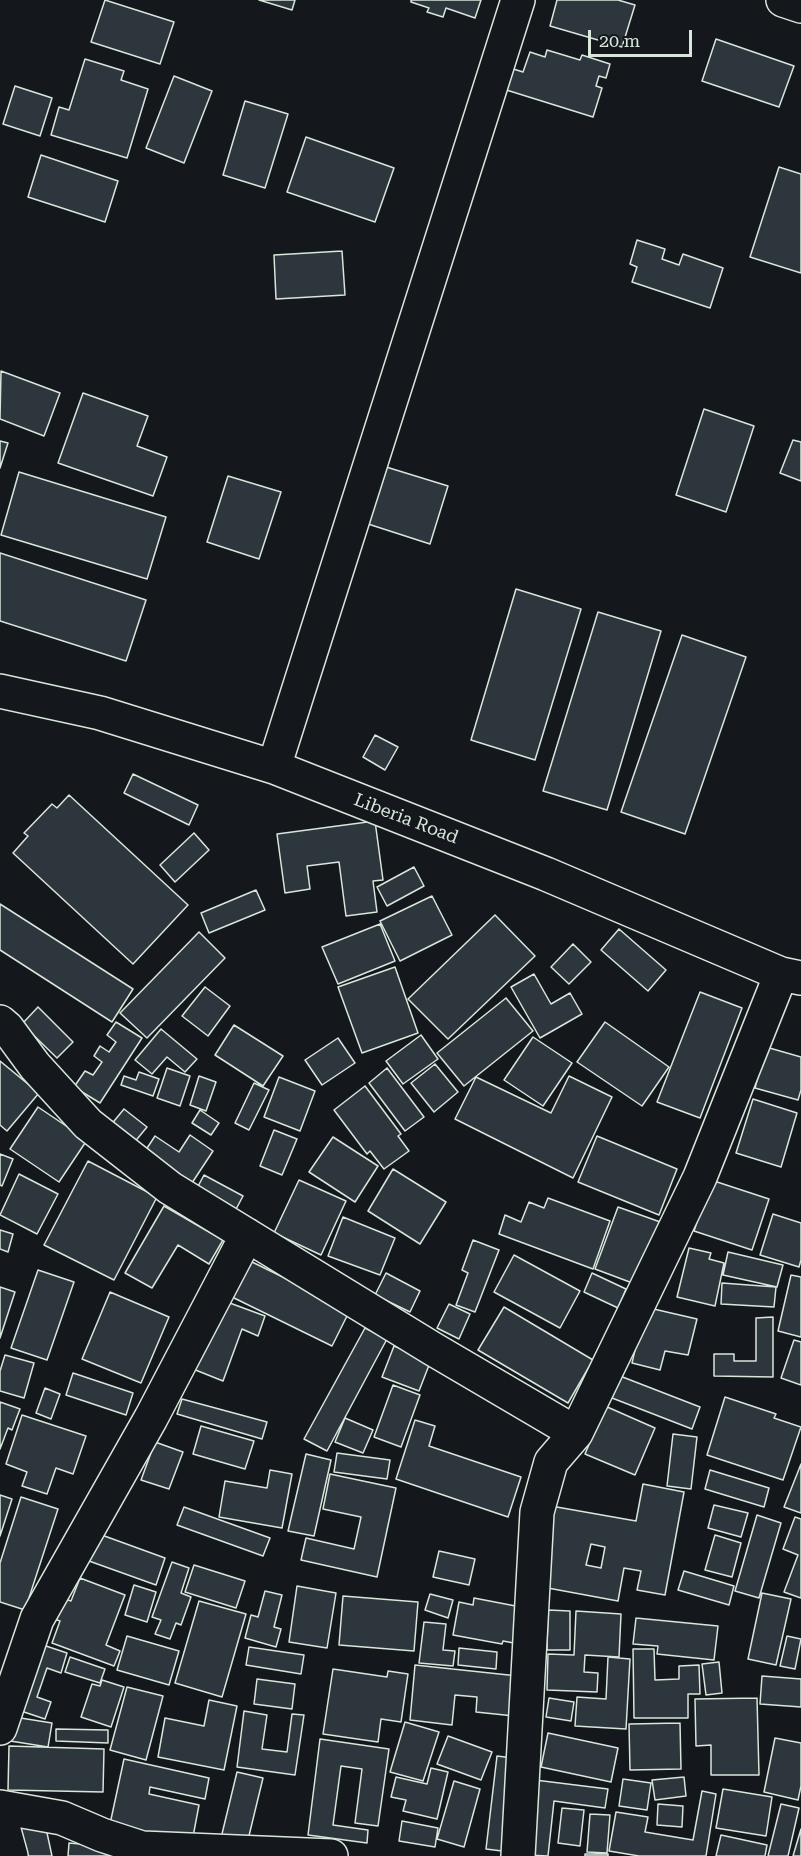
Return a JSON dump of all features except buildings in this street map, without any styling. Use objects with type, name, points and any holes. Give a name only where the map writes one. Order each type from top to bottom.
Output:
[{"type":"street","points":[[274,767],[518,0]]},
{"type":"street","points":[[783,0],[801,6]]},
{"type":"street","name":"Liberia Road","points":[[0,691],[100,713],[274,767],[546,874],[791,976]]},
{"type":"street","points":[[518,1856],[537,1512],[551,1462],[576,1433],[700,1177],[791,976]]},
{"type":"street","points":[[0,1022],[8,1028],[35,1066],[88,1124],[170,1188],[433,1349],[576,1433]]},
{"type":"street","points":[[0,1728],[37,1619],[152,1418],[248,1234]]},
{"type":"street","points":[[0,1807],[62,1818],[102,1835],[142,1848],[331,1856]]},
{"type":"street","points":[[0,1816],[11,1856]]}]
